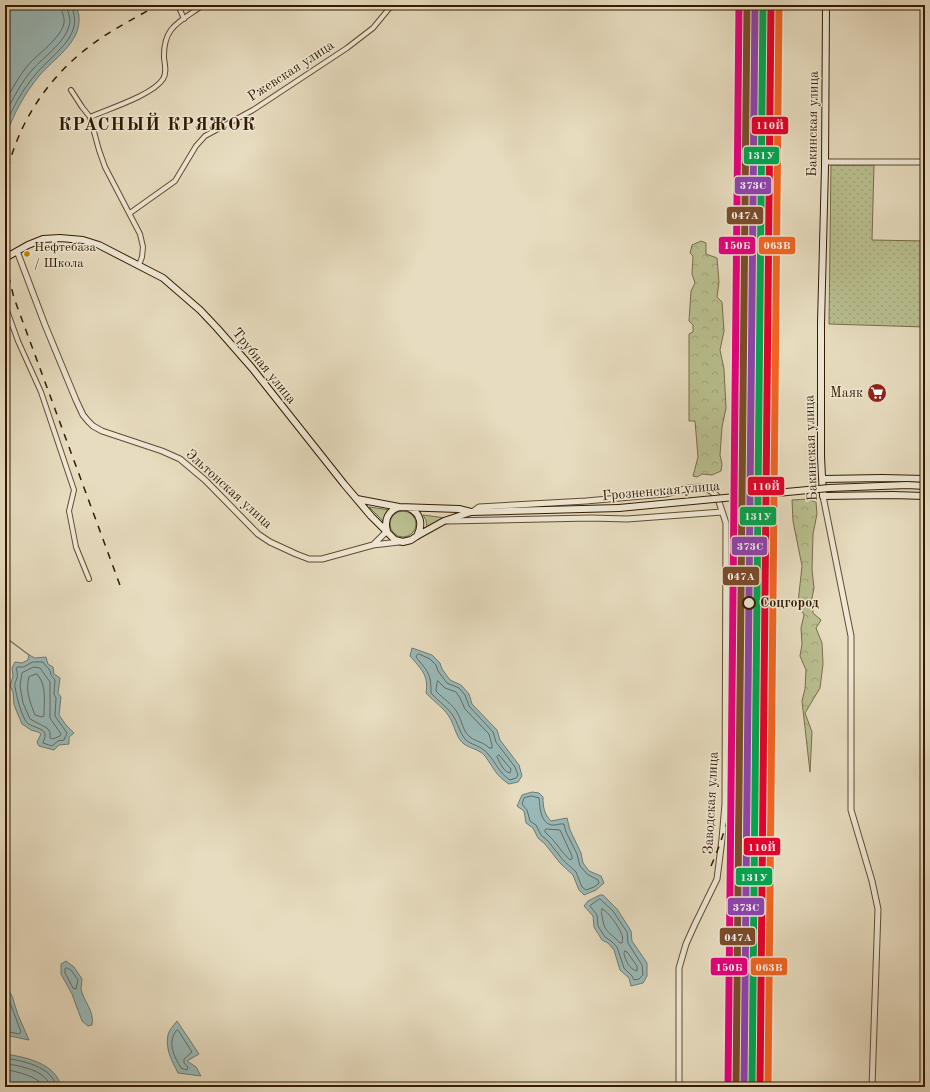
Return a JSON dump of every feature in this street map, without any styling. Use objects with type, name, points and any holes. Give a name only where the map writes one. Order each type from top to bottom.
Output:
[{"type":"main road","name":"Бакинская улица","points":[[823,496],[821,457],[821,323],[825,162],[826,5]]},
{"type":"main road","name":"Трубная улица","points":[[5,258],[28,245],[43,239],[66,238],[83,240],[99,244],[162,278],[200,310],[217,328],[252,368],[275,399],[371,516],[387,531]]},
{"type":"main road","points":[[823,480],[882,478],[925,479]]},
{"type":"main road","points":[[823,480],[853,495]]},
{"type":"main road","name":"Грозненская улица","points":[[471,512],[619,508],[829,488],[907,485],[925,486]]},
{"type":"main road","points":[[823,496],[925,496]]},
{"type":"main road","points":[[357,498],[399,507],[459,509],[471,512]]},
{"type":"main road","points":[[399,507],[388,515],[385,523],[391,538],[399,542],[407,542],[444,521],[471,512]]},
{"type":"main road","points":[[408,507],[415,511],[420,518],[420,528],[417,536]]},
{"type":"street","points":[[178,5],[184,19]]},
{"type":"street","points":[[90,117],[145,93],[158,85],[165,74],[164,51],[166,36],[170,30],[203,5]]},
{"type":"street","name":"Ржевская улица","points":[[130,213],[175,181],[196,146],[205,136],[253,110],[352,44],[373,28],[392,5]]},
{"type":"street","points":[[71,90],[90,117],[102,159],[142,239],[142,256],[139,265]]},
{"type":"street","points":[[825,162],[925,162]]},
{"type":"street","name":"Эльтонская улица","points":[[17,251],[66,379],[83,415],[93,426],[180,459],[205,480],[258,534],[270,542],[296,554],[309,558],[322,559],[373,545],[399,542]]},
{"type":"street","points":[[5,305],[18,341],[41,392],[74,490],[69,511],[76,547],[89,579]]},
{"type":"street","name":"Заводская улица","points":[[471,512],[479,507],[586,501],[665,494],[689,488],[701,487],[711,490],[717,496],[726,523],[725,796],[717,879],[694,924],[679,968],[679,1087]]},
{"type":"street","name":"Бакинская улица","points":[[823,496],[851,636],[851,810],[872,881],[878,909],[872,1087]]},
{"type":"street","points":[[444,521],[591,518],[627,519],[722,512]]},
{"type":"street","points":[[373,545],[387,531]]},
{"type":"green space","points":[[831,165],[874,165],[872,240],[925,241],[925,327],[829,324]]},
{"type":"green space","points":[[701,241],[706,243],[706,254],[717,258],[719,282],[717,297],[722,302],[724,331],[720,350],[724,369],[726,408],[722,427],[720,455],[722,464],[721,471],[712,475],[702,474],[697,477],[693,476],[698,457],[695,421],[689,421],[689,334],[693,332],[693,325],[689,321],[691,291],[695,283],[692,274],[693,256],[690,253],[692,245]]},
{"type":"green space","points":[[807,499],[816,502],[817,514],[813,534],[812,570],[814,588],[812,598],[813,613],[821,620],[816,628],[822,643],[823,664],[820,688],[805,713],[812,732],[810,772],[802,701],[805,689],[806,670],[800,656],[802,644],[801,628],[804,615],[798,603],[802,566],[793,521],[792,500]]},
{"type":"green space","points":[[369,507],[390,510],[384,522]]},
{"type":"green space","points":[[403,511],[412,515],[416,524],[412,533],[403,537],[394,533],[390,524],[394,515]]},
{"type":"green space","points":[[423,515],[446,518],[427,527],[426,520]]},
{"type":"water","points":[[5,5],[75,5],[79,17],[76,35],[65,50],[39,76],[29,89],[13,118],[7,133],[5,133]]},
{"type":"water","points":[[412,648],[432,655],[440,663],[442,669],[450,680],[461,685],[469,694],[472,704],[497,730],[500,740],[519,765],[522,776],[518,782],[509,784],[504,781],[483,754],[462,742],[449,716],[426,693],[427,687],[425,677],[421,669],[410,656]]},
{"type":"water","points":[[29,655],[35,658],[46,657],[48,664],[53,667],[54,674],[60,678],[58,693],[61,697],[59,715],[74,733],[69,737],[69,744],[59,745],[54,750],[39,746],[37,742],[41,734],[22,724],[14,705],[13,692],[10,686],[13,676],[12,668],[15,662],[22,663],[28,660]]},
{"type":"water","points":[[532,792],[539,793],[543,797],[544,810],[551,821],[567,818],[570,830],[581,853],[583,863],[589,871],[601,876],[604,883],[596,890],[584,895],[579,890],[573,875],[538,838],[533,828],[526,823],[524,811],[517,806],[522,795]]},
{"type":"water","points":[[603,895],[617,909],[631,931],[632,941],[647,963],[647,976],[643,983],[631,986],[629,978],[620,970],[614,950],[608,943],[602,940],[594,927],[593,916],[584,906],[588,901]]},
{"type":"water","points":[[66,961],[74,967],[82,979],[81,989],[92,1015],[92,1025],[88,1026],[82,1021],[72,994],[61,974],[61,964]]},
{"type":"water","points":[[5,984],[12,996],[18,1015],[29,1040],[5,1035]]},
{"type":"water","points":[[177,1021],[199,1054],[187,1061],[196,1067],[201,1076],[178,1073],[171,1059],[167,1040],[170,1029]]},
{"type":"water","points":[[5,1054],[30,1059],[46,1067],[53,1072],[61,1087],[8,1087],[5,1084]]},
{"type":"waterway","points":[[5,637],[29,655]]},
{"type":"railway","points":[[5,182],[16,142],[46,89],[74,59],[90,46],[123,24],[158,5]]},
{"type":"railway","points":[[758,159],[767,61],[776,5]]},
{"type":"railway","points":[[711,866],[725,828],[733,789],[736,521],[739,443],[742,60]]},
{"type":"railway","points":[[756,183],[758,155]]},
{"type":"railway","points":[[5,262],[14,298],[121,588]]},
{"type":"transit line","name":"150Б","points":[[728,1087],[739,5]]},
{"type":"transit line","name":"047А","points":[[736,1087],[747,5]]},
{"type":"transit line","name":"373C","points":[[744,1087],[755,5]]},
{"type":"transit line","name":"131У","points":[[752,1087],[763,5]]},
{"type":"transit line","name":"110Й","points":[[760,1087],[771,5]]},
{"type":"transit line","name":"063В","points":[[768,1087],[779,5]]},
{"type":"place","name":"Нефтебаза / Школа","points":[[27,254]]},
{"type":"place","name":"Маяк","points":[[877,393]]},
{"type":"place","name":"Соцгород","points":[[749,603]]},
{"type":"district","name":"КРАСНЫЙ КРЯЖОК","points":[[157,125]]}]
